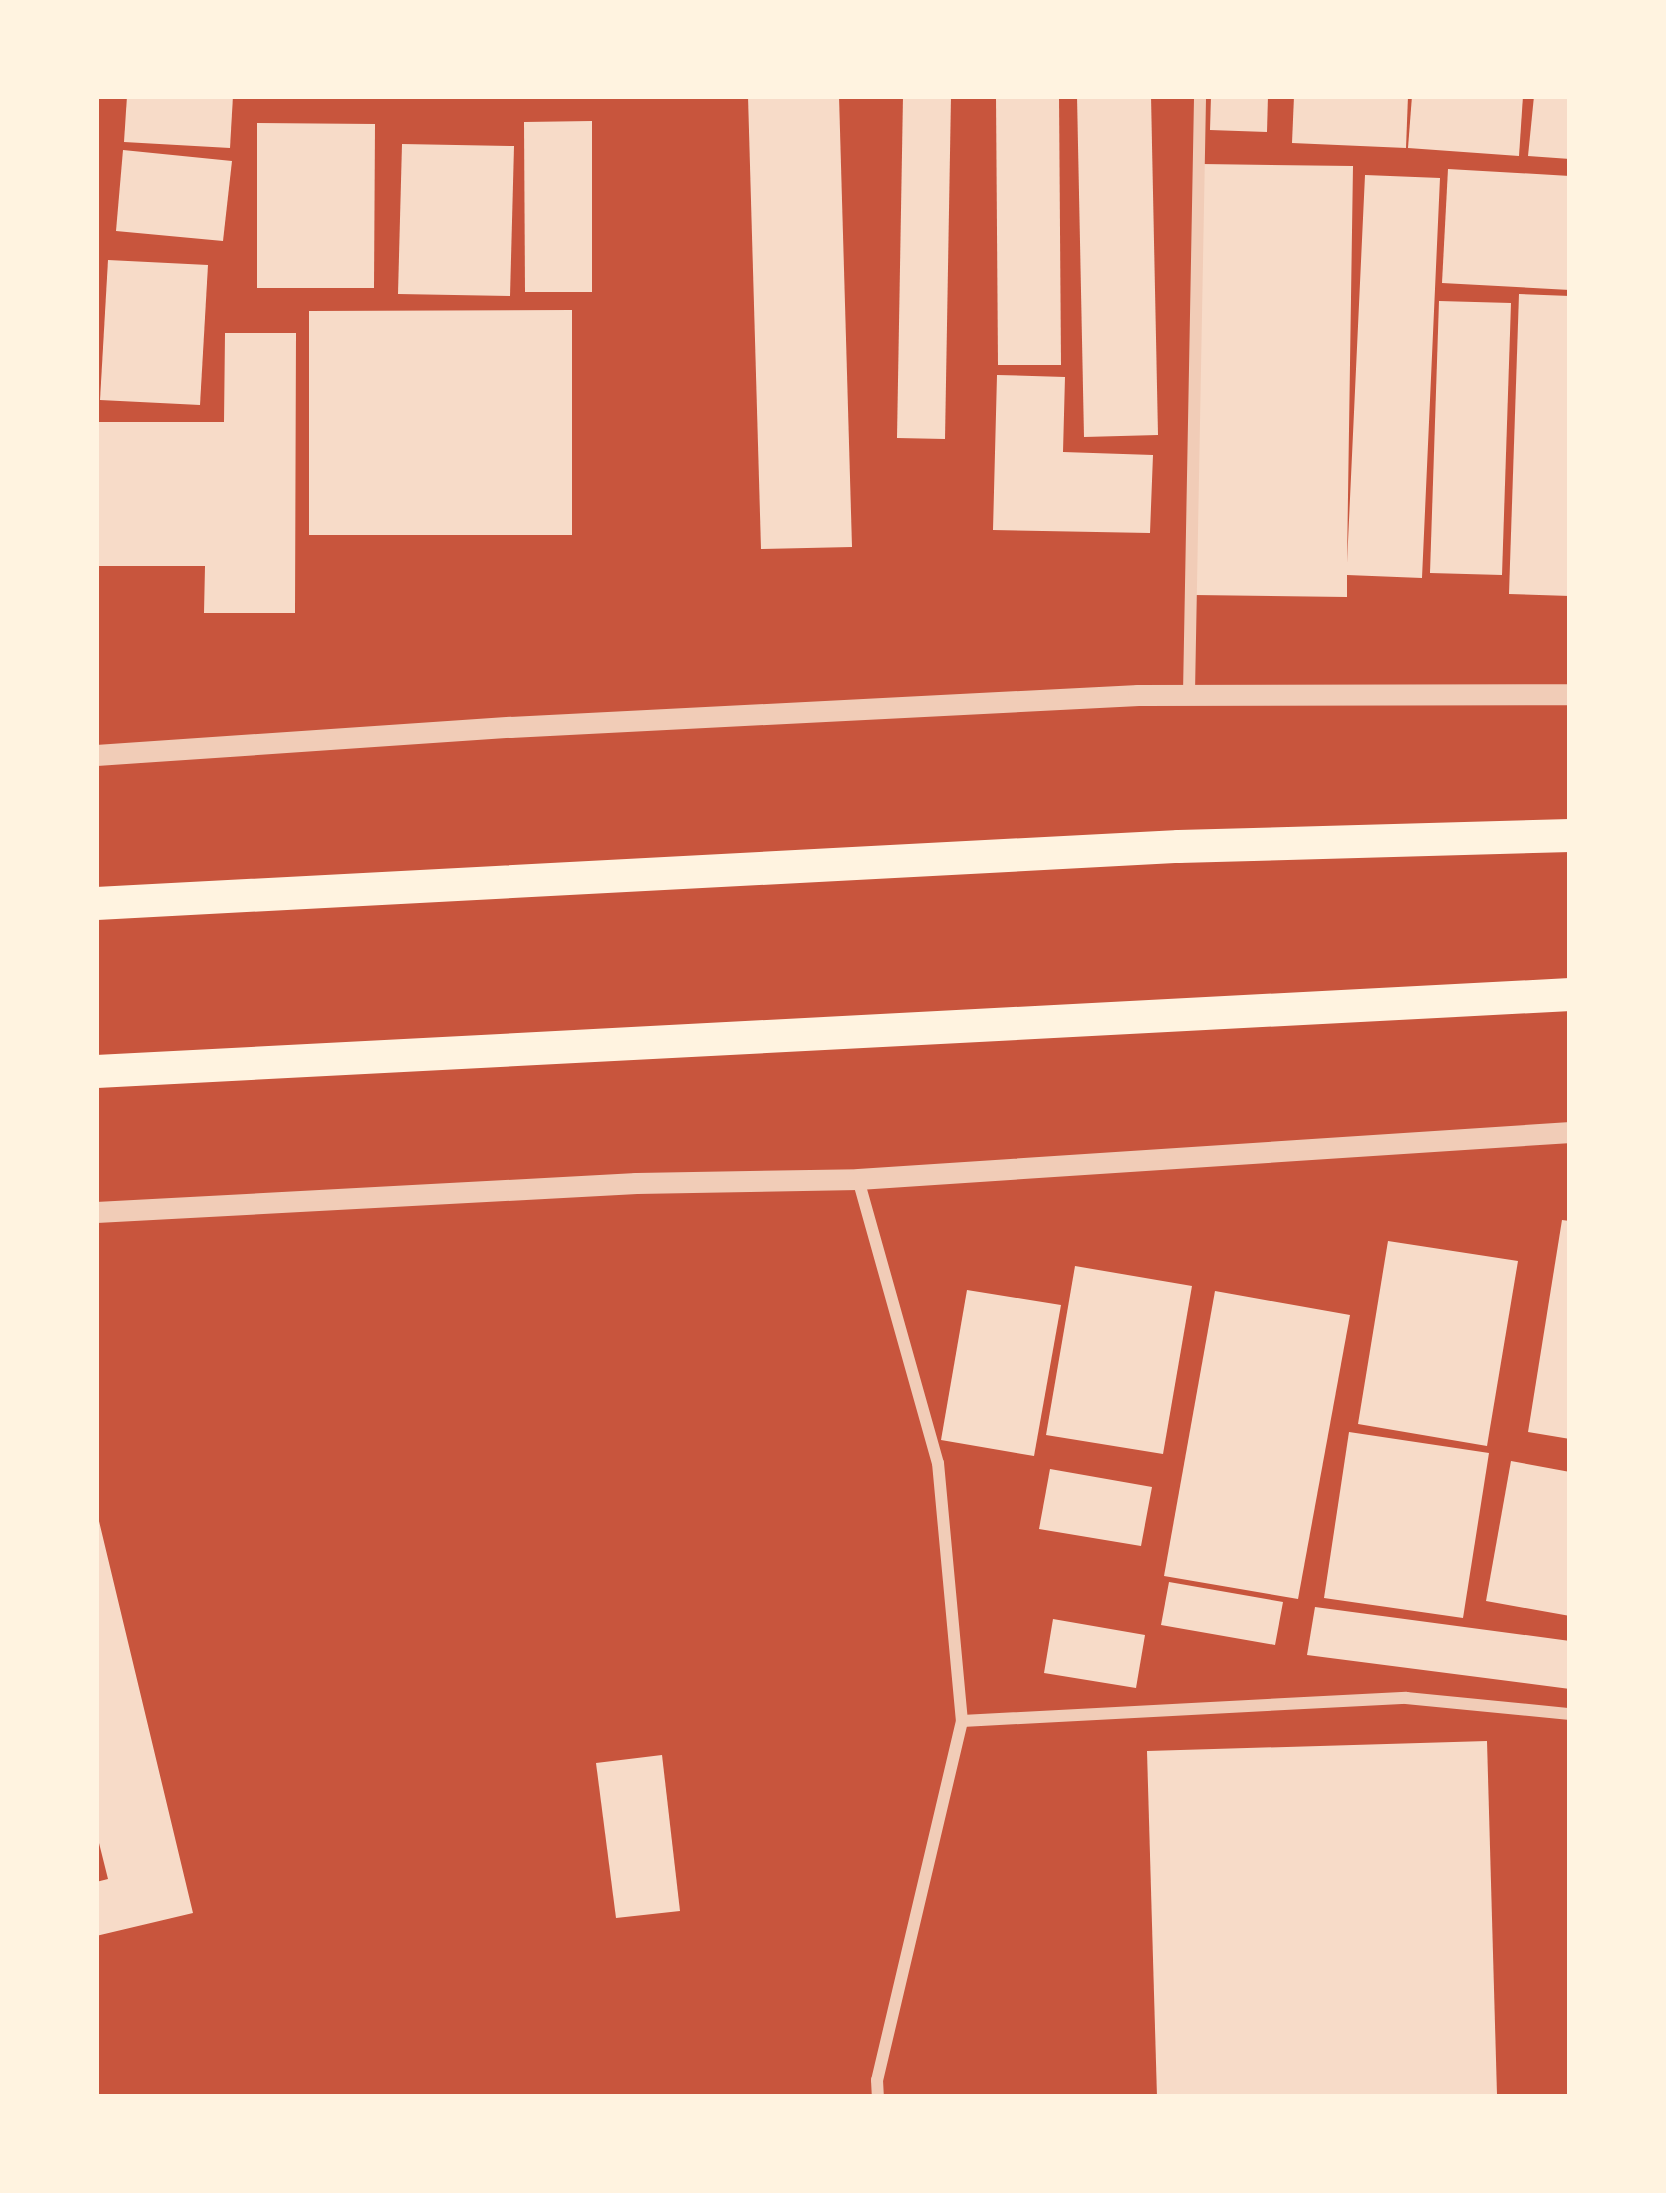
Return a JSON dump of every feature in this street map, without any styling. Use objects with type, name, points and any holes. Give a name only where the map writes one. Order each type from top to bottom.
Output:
[{"type":"highway","points":[[96,903],[1178,846],[1570,836]]},
{"type":"highway","points":[[96,1071],[1570,994]]},
{"type":"street","points":[[1189,693],[1200,96]]},
{"type":"street","points":[[96,755],[510,727],[1189,693],[1570,694]]},
{"type":"street","points":[[96,1212],[636,1184],[859,1179],[1570,1132]]},
{"type":"street","points":[[859,1179],[938,1463],[962,1721],[877,2080],[878,2097]]},
{"type":"street","points":[[962,1721],[1406,1698],[1570,1714]]},
{"type":"building","points":[[127,96],[233,96],[230,148],[124,142]]},
{"type":"building","points":[[748,96],[839,96],[852,547],[761,549]]},
{"type":"building","points":[[903,96],[951,96],[945,439],[897,438]]},
{"type":"building","points":[[996,96],[1059,96],[1061,365],[998,365]]},
{"type":"building","points":[[1077,96],[1151,96],[1158,435],[1084,437]]},
{"type":"building","points":[[1211,96],[1268,96],[1267,132],[1210,130]]},
{"type":"building","points":[[1294,96],[1408,96],[1406,148],[1292,143]]},
{"type":"building","points":[[1412,96],[1523,96],[1519,156],[1408,148]]},
{"type":"building","points":[[1534,96],[1570,96],[1570,159],[1528,156]]},
{"type":"building","points":[[592,121],[592,292],[525,292],[524,122]]},
{"type":"building","points":[[257,123],[375,124],[374,288],[257,288]]},
{"type":"building","points":[[402,144],[514,146],[510,296],[398,294]]},
{"type":"building","points":[[123,150],[232,161],[223,241],[116,231]]},
{"type":"building","points":[[1202,164],[1353,166],[1347,563],[1365,175],[1440,178],[1422,578],[1347,575],[1347,597],[1194,595]]},
{"type":"building","points":[[1448,169],[1570,176],[1570,290],[1442,283]]},
{"type":"building","points":[[108,260],[208,265],[200,405],[100,400]]},
{"type":"building","points":[[1519,294],[1570,296],[1570,596],[1509,594]]},
{"type":"building","points":[[1439,301],[1511,303],[1502,575],[1430,573]]},
{"type":"building","points":[[572,310],[572,535],[309,535],[309,311]]},
{"type":"building","points":[[225,333],[296,333],[295,613],[204,613],[205,566],[96,566],[96,422],[224,422]]},
{"type":"building","points":[[997,375],[1065,377],[1063,452],[1153,455],[1150,533],[993,530]]},
{"type":"building","points":[[1562,1220],[1570,1221],[1570,1439],[1528,1432]]},
{"type":"building","points":[[1388,1241],[1518,1261],[1487,1446],[1358,1424]]},
{"type":"building","points":[[1075,1266],[1192,1286],[1163,1454],[1046,1435]]},
{"type":"building","points":[[967,1290],[1061,1305],[1034,1456],[941,1440]]},
{"type":"building","points":[[1215,1291],[1350,1315],[1298,1599],[1164,1576]]},
{"type":"building","points":[[1349,1432],[1489,1453],[1463,1618],[1324,1598]]},
{"type":"building","points":[[1511,1461],[1570,1472],[1570,1616],[1486,1601]]},
{"type":"building","points":[[1050,1469],[1152,1487],[1141,1546],[1039,1529]]},
{"type":"building","points":[[98,1517],[193,1913],[96,1936],[96,1882],[108,1879],[96,1831]]},
{"type":"building","points":[[1169,1582],[1283,1602],[1275,1645],[1161,1625]]},
{"type":"building","points":[[1315,1607],[1570,1641],[1570,1689],[1307,1655]]},
{"type":"building","points":[[1053,1619],[1145,1635],[1136,1688],[1044,1673]]},
{"type":"building","points":[[1487,1741],[1497,2095],[1157,2097],[1147,1751]]},
{"type":"building","points":[[662,1755],[680,1911],[616,1918],[596,1763]]}]
